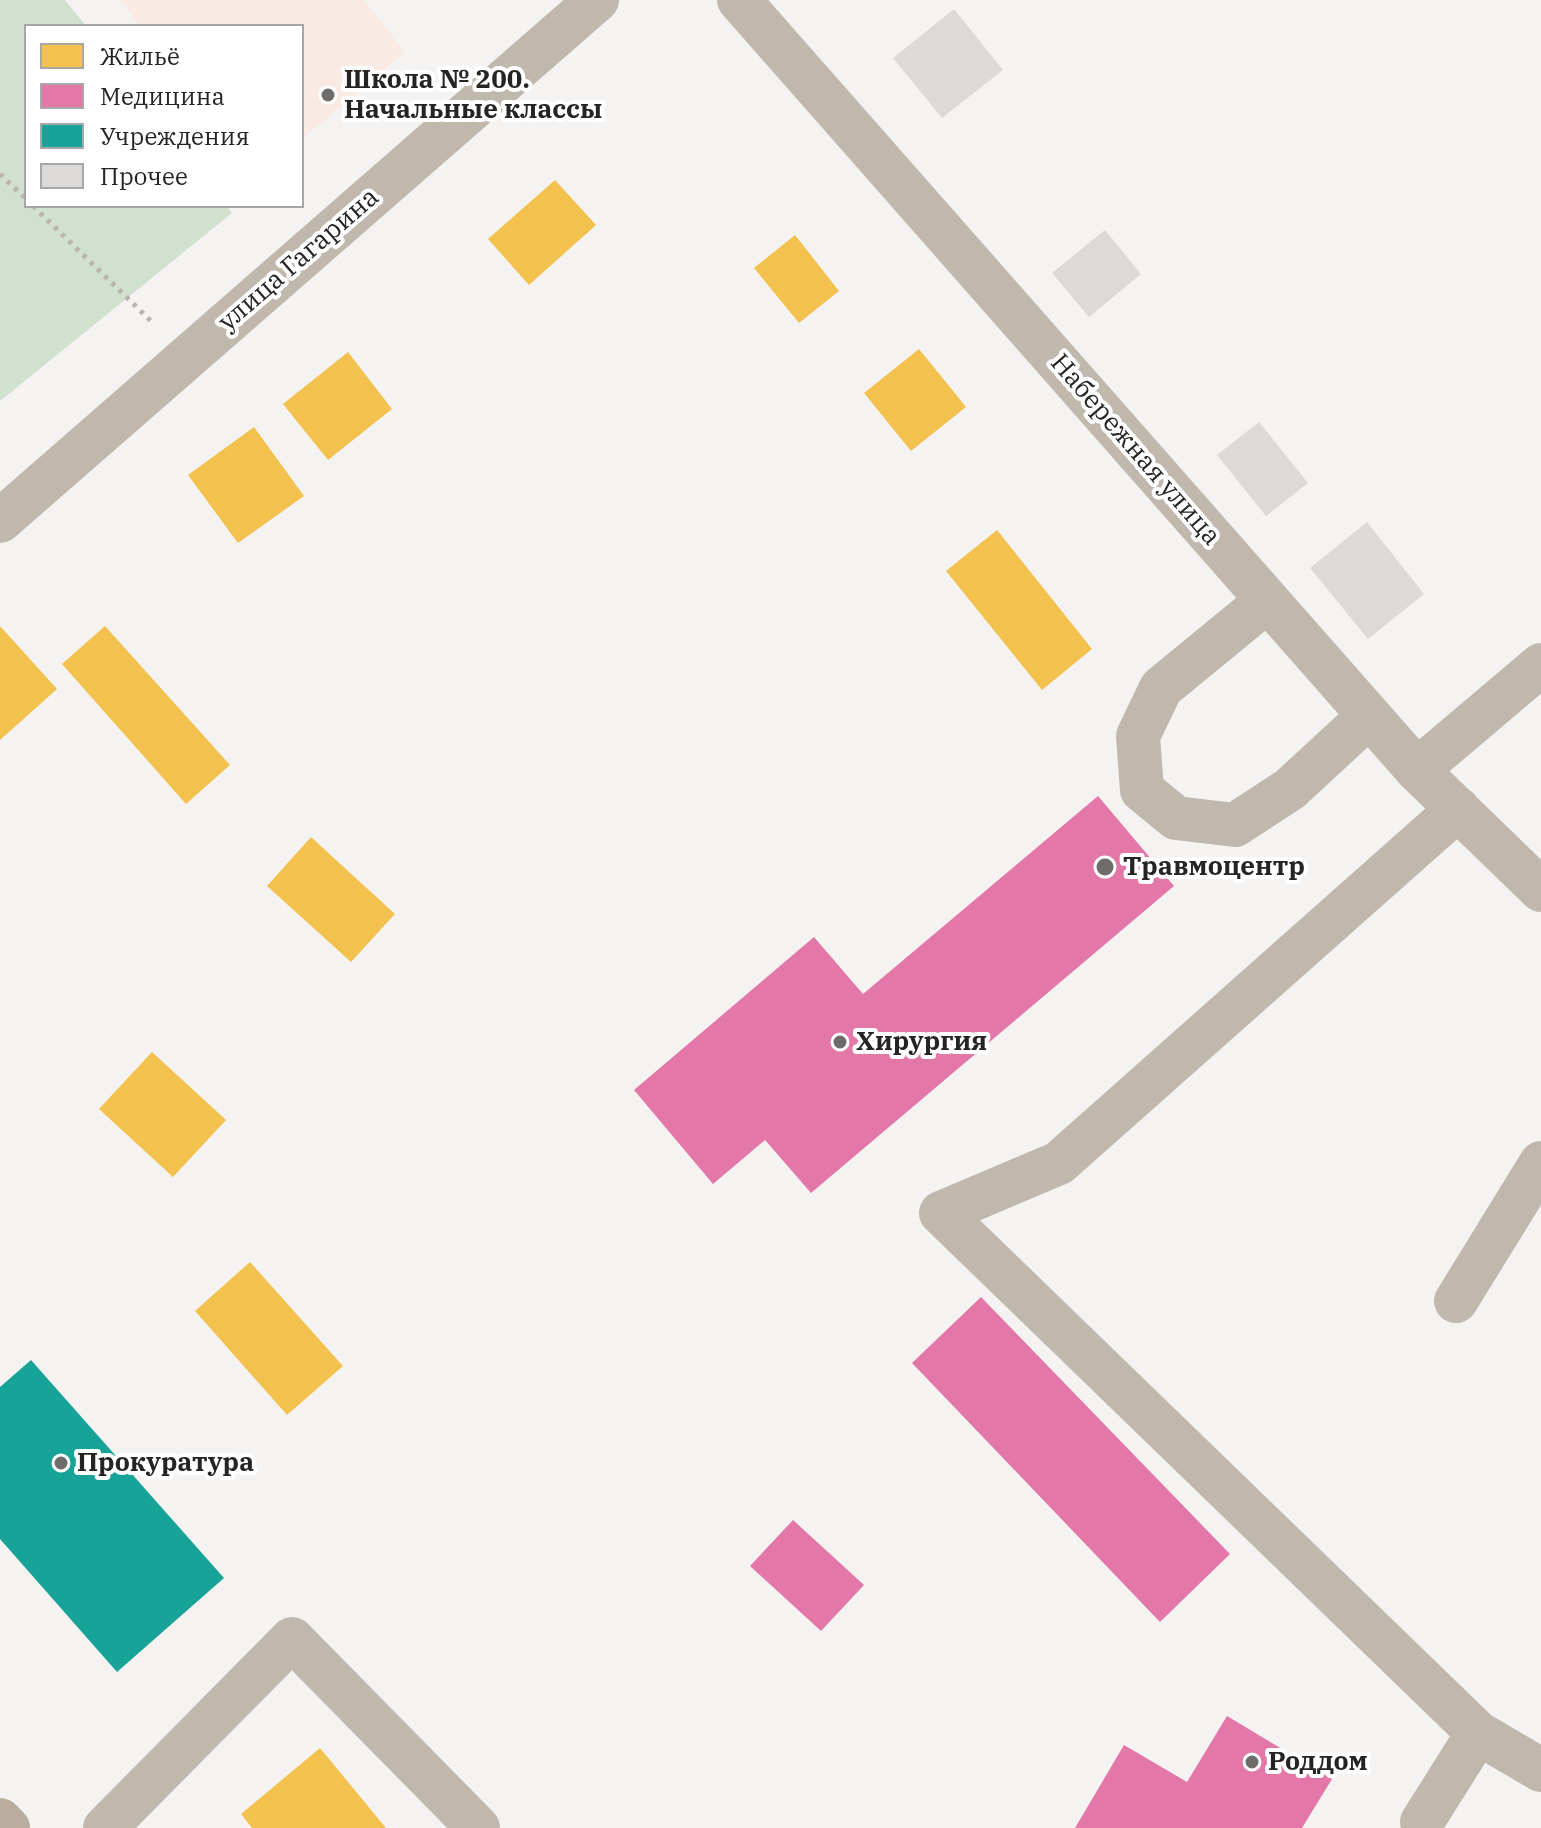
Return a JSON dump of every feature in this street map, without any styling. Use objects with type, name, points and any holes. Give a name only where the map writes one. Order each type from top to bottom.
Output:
[{"type":"main road","points":[[0,1820],[8,1828]]},
{"type":"street","name":"улица Гагарина","points":[[0,521],[597,0]]},
{"type":"street","name":"Набережная улица","points":[[739,0],[1417,770],[1541,890]]},
{"type":"street","points":[[1267,601],[1161,688],[1138,736],[1142,790],[1176,818],[1235,825],[1290,789],[1369,716]]},
{"type":"street","points":[[1417,770],[1541,665]]},
{"type":"street","points":[[1458,809],[1059,1163],[941,1213],[1478,1733],[1541,1770]]},
{"type":"street","points":[[1456,1301],[1541,1163]]},
{"type":"street","points":[[105,1828],[292,1639],[478,1828]]},
{"type":"street","points":[[1422,1822],[1478,1733]]},
{"type":"path","points":[[0,174],[24,197]]},
{"type":"path","points":[[35,208],[188,357]]},
{"type":"shaded area","name":"Школа № 200. Начальные классы","points":[[120,0],[364,0],[405,52],[304,137],[304,24],[138,24]]},
{"type":"green space","points":[[0,0],[65,0],[84,24],[24,24],[24,208],[228,208],[232,213],[0,401]]},
{"type":"building: Жильё","points":[[555,180],[596,225],[529,285],[488,239]]},
{"type":"building: Жильё","points":[[795,235],[839,291],[799,323],[754,268]]},
{"type":"building: Жильё","points":[[919,349],[966,407],[911,451],[864,393]]},
{"type":"building: Жильё","points":[[348,352],[392,409],[328,460],[283,404]]},
{"type":"building: Жильё","points":[[254,427],[304,496],[238,543],[188,475]]},
{"type":"building: Жильё","points":[[997,530],[1092,649],[1042,690],[946,571]]},
{"type":"building: Жильё","points":[[0,626],[57,689],[0,740]]},
{"type":"building: Жильё","points":[[105,626],[230,765],[186,804],[62,664]]},
{"type":"building: Жильё","points":[[311,837],[395,914],[351,962],[267,886]]},
{"type":"building: Жильё","points":[[152,1052],[226,1120],[173,1177],[99,1109]]},
{"type":"building: Жильё","points":[[250,1262],[343,1366],[287,1415],[195,1311]]},
{"type":"building: Жильё","points":[[320,1748],[386,1828],[252,1828],[241,1814]]},
{"type":"building: Медицина","name":"Хирургия","points":[[1098,796],[1174,886],[811,1193],[765,1140],[713,1184],[634,1090],[814,937],[863,994]]},
{"type":"building: Медицина","points":[[981,1297],[1230,1554],[1160,1622],[912,1363]]},
{"type":"building: Медицина","points":[[793,1520],[864,1585],[821,1631],[750,1566]]},
{"type":"building: Медицина","name":"Роддом","points":[[1227,1716],[1332,1779],[1302,1828],[1075,1828],[1124,1745],[1187,1782]]},
{"type":"building: Учреждения","name":"Прокуратура","points":[[31,1360],[224,1578],[117,1672],[0,1539],[0,1387]]},
{"type":"building: Прочее","points":[[954,9],[1003,70],[942,118],[893,58]]},
{"type":"building: Прочее","points":[[1105,230],[1141,274],[1089,317],[1052,273]]},
{"type":"building: Прочее","points":[[1259,422],[1308,483],[1266,516],[1217,455]]},
{"type":"building: Прочее","points":[[1367,522],[1424,594],[1368,639],[1310,568]]},
{"type":"place","name":"Школа № 200. Начальные классы","points":[[328,95]]},
{"type":"place","name":"Травмоцентр","points":[[1105,867]]},
{"type":"place","name":"Хирургия","points":[[840,1042]]},
{"type":"place","name":"Прокуратура","points":[[61,1463]]},
{"type":"place","name":"Роддом","points":[[1252,1762]]}]
